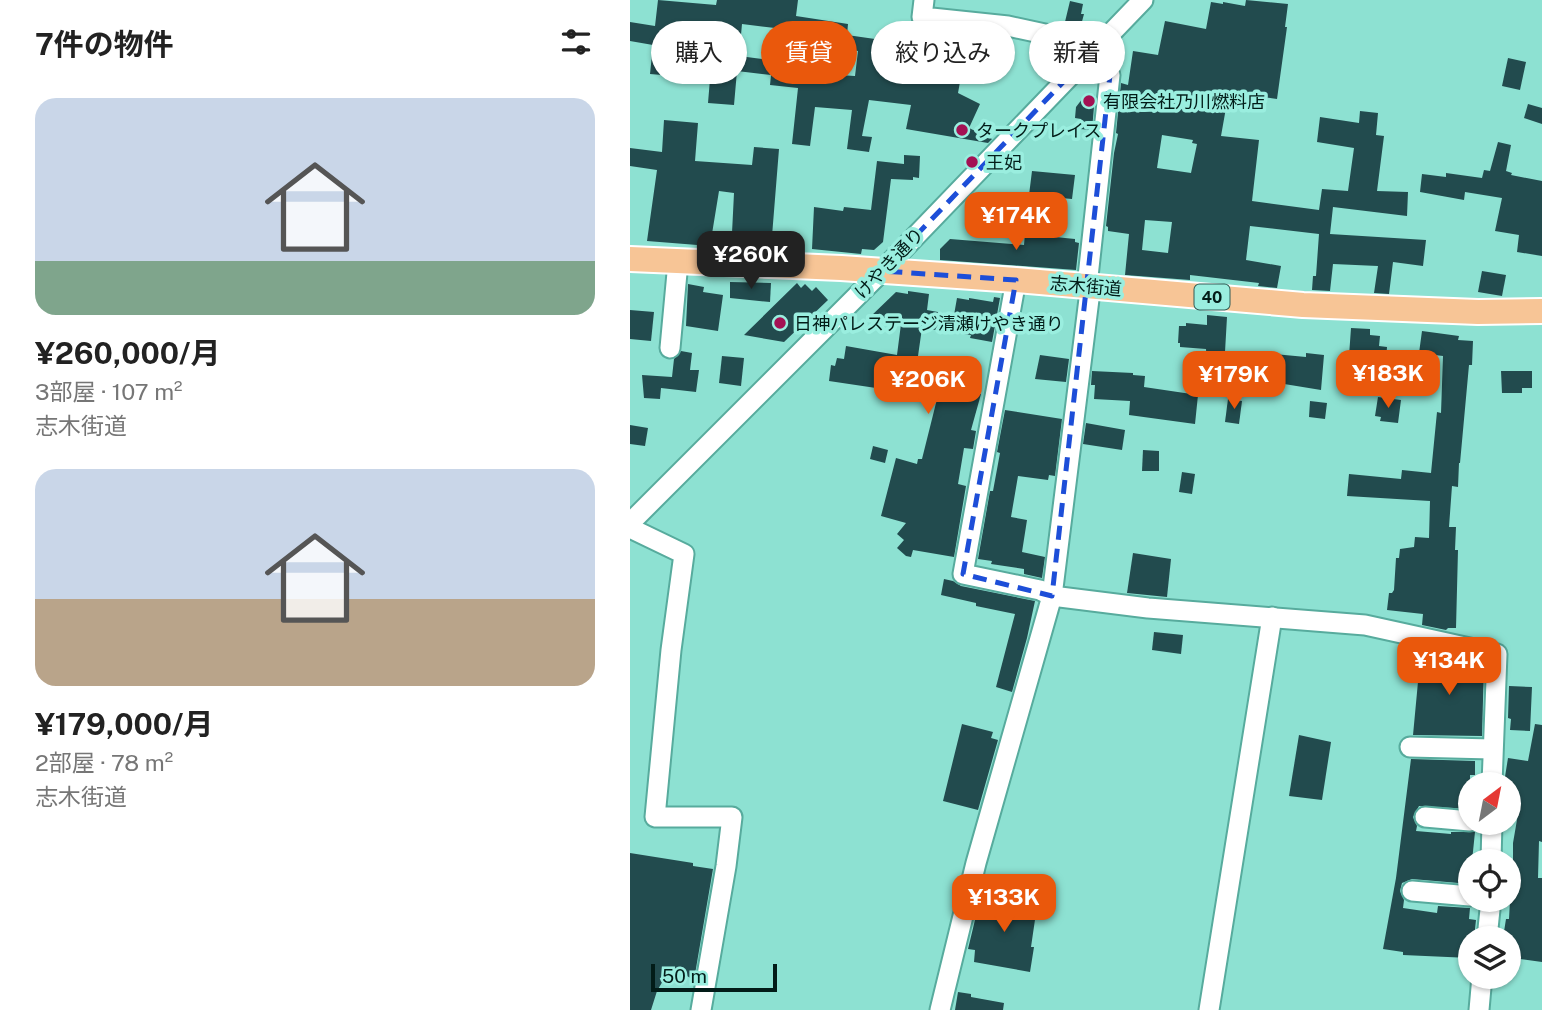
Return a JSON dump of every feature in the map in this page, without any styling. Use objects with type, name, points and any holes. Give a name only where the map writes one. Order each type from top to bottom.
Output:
[{"type":"main road","name":"志木街道","points":[[630,259],[1016,280],[1303,305],[1478,312],[1542,311]]},
{"type":"street","points":[[924,0],[922,17],[1029,30]]},
{"type":"street","name":"けやき通り","points":[[1125,9],[1143,0]]},
{"type":"street","name":"けやき通り","points":[[630,523],[882,271],[1061,84]]},
{"type":"street","points":[[940,1010],[976,863],[1052,596],[1089,299],[1087,286],[1109,84]]},
{"type":"street","points":[[670,348],[678,262]]},
{"type":"street","points":[[1016,280],[963,574],[1040,590],[1052,596],[1148,608],[1365,625],[1497,654],[1492,772]]},
{"type":"street","points":[[630,528],[684,554],[671,650],[655,817],[732,817],[701,1010]]},
{"type":"street","points":[[1209,1010],[1272,617]]},
{"type":"street","points":[[1410,747],[1492,749]]},
{"type":"street","points":[[1425,817],[1458,820]]},
{"type":"street","points":[[1412,891],[1458,895]]},
{"type":"street","points":[[1479,1010],[1481,989]]},
{"type":"highlighted area","points":[[1093,51],[1110,75],[1052,596],[963,574],[1016,280],[882,271]]},
{"type":"building","points":[[658,0],[716,5],[717,0],[798,0],[796,16],[828,21],[761,21],[761,26],[747,25],[747,21],[656,21]]},
{"type":"building","points":[[1246,0],[1288,4],[1277,99],[1229,91],[1221,136],[1259,140],[1252,201],[1319,210],[1322,189],[1348,191],[1354,148],[1317,142],[1320,117],[1359,123],[1360,111],[1378,113],[1376,135],[1384,136],[1377,191],[1408,192],[1407,216],[1333,207],[1330,234],[1426,240],[1423,266],[1393,262],[1389,294],[1374,293],[1378,266],[1333,264],[1330,291],[1312,290],[1313,276],[1316,276],[1319,234],[1250,226],[1246,260],[1281,266],[1277,288],[1258,286],[1259,283],[1190,275],[1190,280],[1125,275],[1129,234],[1108,231],[1106,226],[1118,134],[1121,84],[1128,85],[1133,51],[1158,55],[1165,21],[1206,29],[1211,2],[1245,6]],"holes":[[[1162,135],[1193,140],[1192,143],[1197,144],[1191,173],[1157,168]],[[1145,220],[1172,222],[1168,253],[1142,250]]]},
{"type":"building","points":[[1070,1],[1083,4],[1082,21],[1065,21]]},
{"type":"building","points":[[630,22],[651,25],[651,45],[630,41]]},
{"type":"building","points":[[857,36],[871,38],[871,84],[960,84],[958,93],[980,104],[969,128],[992,139],[988,143],[906,129],[911,105],[869,100],[862,136],[872,137],[869,152],[847,149],[852,110],[815,107],[810,146],[792,144],[798,88],[770,85],[857,84]]},
{"type":"building","points":[[747,57],[761,59],[761,74],[747,72]]},
{"type":"building","points":[[1508,58],[1526,62],[1520,90],[1502,86]]},
{"type":"building","points":[[710,84],[736,84],[734,105],[708,103]]},
{"type":"building","points":[[1086,94],[1095,95],[1092,130],[1080,129],[1081,119],[1075,118],[1076,107]]},
{"type":"building","points":[[1528,104],[1542,108],[1542,124],[1524,118]]},
{"type":"building","points":[[664,120],[698,123],[695,161],[752,165],[754,147],[779,149],[772,236],[732,233],[734,193],[719,191],[710,246],[647,241],[657,170],[630,166],[630,148],[662,152]]},
{"type":"building","points":[[1498,142],[1511,145],[1506,171],[1512,173],[1511,175],[1542,181],[1542,256],[1517,252],[1519,235],[1495,231],[1502,198],[1465,192],[1464,200],[1420,192],[1422,174],[1446,177],[1446,173],[1482,178],[1484,170],[1490,171]]},
{"type":"building","points":[[904,155],[920,156],[919,178],[891,179],[883,242],[874,250],[862,249],[861,254],[812,249],[814,207],[843,211],[844,207],[871,210],[877,161],[904,164]]},
{"type":"building","points":[[1032,171],[1075,175],[1072,199],[1029,195]]},
{"type":"building","points":[[1025,234],[1075,239],[1075,242],[1079,243],[1076,270],[940,260],[940,249],[950,239],[1024,245]]},
{"type":"building","points":[[1482,271],[1506,275],[1502,296],[1478,292]]},
{"type":"building","points":[[730,282],[771,283],[770,302],[730,298]]},
{"type":"building","name":"日神パレステージ清瀬けやき通り","points":[[797,283],[801,288],[805,284],[812,291],[816,287],[828,300],[784,342],[744,335]]},
{"type":"building","points":[[688,284],[704,287],[703,292],[723,295],[718,331],[686,326]]},
{"type":"building","points":[[908,291],[929,294],[927,310],[954,315],[957,298],[993,302],[994,297],[1000,298],[992,342],[970,338],[971,335],[922,328],[918,356],[977,368],[974,393],[981,394],[971,430],[976,431],[973,449],[964,448],[958,484],[966,486],[954,557],[913,550],[911,557],[906,556],[897,548],[904,540],[897,534],[906,523],[881,516],[896,458],[917,464],[918,459],[922,459],[938,395],[916,388],[919,377],[880,371],[876,388],[829,381],[831,365],[835,366],[837,358],[844,359],[846,346],[897,355],[901,324],[870,317],[896,292],[908,294]]},
{"type":"building","points":[[630,310],[654,312],[651,341],[630,339]]},
{"type":"building","points":[[1207,315],[1227,317],[1225,352],[1243,353],[1242,373],[1238,373],[1237,384],[1224,383],[1225,369],[1207,367],[1206,349],[1180,347],[1178,343],[1179,326],[1186,326],[1186,323],[1207,325]]},
{"type":"building","points":[[1351,328],[1370,329],[1370,335],[1380,336],[1379,346],[1387,347],[1385,376],[1349,374]]},
{"type":"building","points":[[1422,331],[1459,336],[1458,340],[1473,341],[1458,487],[1452,486],[1449,527],[1456,527],[1455,550],[1458,550],[1456,628],[1446,630],[1422,625],[1423,614],[1387,610],[1389,593],[1394,590],[1396,558],[1399,558],[1400,549],[1414,547],[1415,537],[1429,538],[1430,501],[1347,496],[1349,474],[1401,479],[1402,470],[1431,473],[1437,412],[1441,413],[1443,356],[1419,353]]},
{"type":"building","points":[[681,351],[692,353],[690,370],[699,370],[696,392],[661,388],[660,399],[644,398],[642,375],[672,377],[674,359]]},
{"type":"building","points":[[1306,353],[1324,355],[1321,390],[1272,382],[1274,354],[1306,357]]},
{"type":"building","points":[[1040,355],[1069,359],[1066,382],[1035,379]]},
{"type":"building","points":[[722,356],[744,358],[741,386],[719,383]]},
{"type":"building","points":[[1092,371],[1133,373],[1145,376],[1144,387],[1198,395],[1195,424],[1129,415],[1130,401],[1094,399]]},
{"type":"building","points":[[1501,371],[1532,371],[1532,388],[1522,388],[1522,393],[1502,393]]},
{"type":"building","points":[[1378,397],[1401,400],[1398,423],[1380,421],[1381,417],[1375,416]]},
{"type":"building","points":[[1228,399],[1242,401],[1239,424],[1225,422]]},
{"type":"building","points":[[1310,401],[1327,403],[1325,419],[1309,417]]},
{"type":"building","points":[[1005,410],[1062,419],[1055,476],[1049,475],[1048,480],[1018,476],[1011,517],[1027,520],[1022,552],[1045,557],[1042,578],[1024,574],[1024,569],[991,564],[992,561],[978,559],[1000,453],[997,452]]},
{"type":"building","points":[[1086,423],[1125,430],[1122,450],[1083,444]]},
{"type":"building","points":[[630,425],[648,428],[645,446],[630,444]]},
{"type":"building","points":[[873,446],[888,450],[885,463],[870,459]]},
{"type":"building","points":[[1143,450],[1159,451],[1159,471],[1142,471]]},
{"type":"building","points":[[1182,472],[1195,474],[1192,494],[1179,492]]},
{"type":"building","points":[[1133,553],[1171,559],[1167,597],[1127,593]]},
{"type":"building","points":[[944,579],[961,586],[1035,601],[1012,692],[996,687],[1015,614],[941,595]]},
{"type":"building","points":[[1154,632],[1183,635],[1181,654],[1152,650]]},
{"type":"building","points":[[1421,650],[1484,664],[1482,736],[1413,735]]},
{"type":"building","points":[[1509,686],[1532,687],[1530,731],[1510,730]]},
{"type":"building","points":[[962,724],[993,732],[991,738],[998,740],[978,810],[943,801]]},
{"type":"building","points":[[1535,724],[1542,725],[1542,842],[1539,841],[1538,878],[1542,878],[1542,962],[1521,959],[1521,926],[1505,926],[1509,912],[1521,912],[1521,849],[1513,849],[1513,843],[1514,835],[1521,835],[1521,772],[1506,772],[1508,758],[1528,761]]},
{"type":"building","points":[[1299,735],[1331,742],[1322,800],[1289,796]]},
{"type":"building","points":[[1411,759],[1475,761],[1475,772],[1458,772],[1458,808],[1419,806],[1413,817],[1416,831],[1475,835],[1473,849],[1458,849],[1458,883],[1412,879],[1402,883],[1400,891],[1404,900],[1403,908],[1437,913],[1438,906],[1458,907],[1458,912],[1470,912],[1469,919],[1476,920],[1475,926],[1458,926],[1458,957],[1403,955],[1403,952],[1383,949],[1396,878]]},
{"type":"building","points":[[630,853],[693,863],[693,866],[713,869],[694,980],[671,967],[657,991],[651,1010],[630,1010]]},
{"type":"building","points":[[981,895],[1037,906],[1030,972],[974,962],[975,950],[968,949]]},
{"type":"building","points":[[958,992],[1004,1003],[1003,1010],[955,1010]]},
{"type":"place","name":"有限会社乃川燃料店","points":[[1089,101]]},
{"type":"place","name":"タークプレイス","points":[[962,130]]},
{"type":"place","name":"王妃","points":[[972,162]]},
{"type":"place","name":"日神パレステージ清瀬けやき通り","points":[[780,323]]}]
